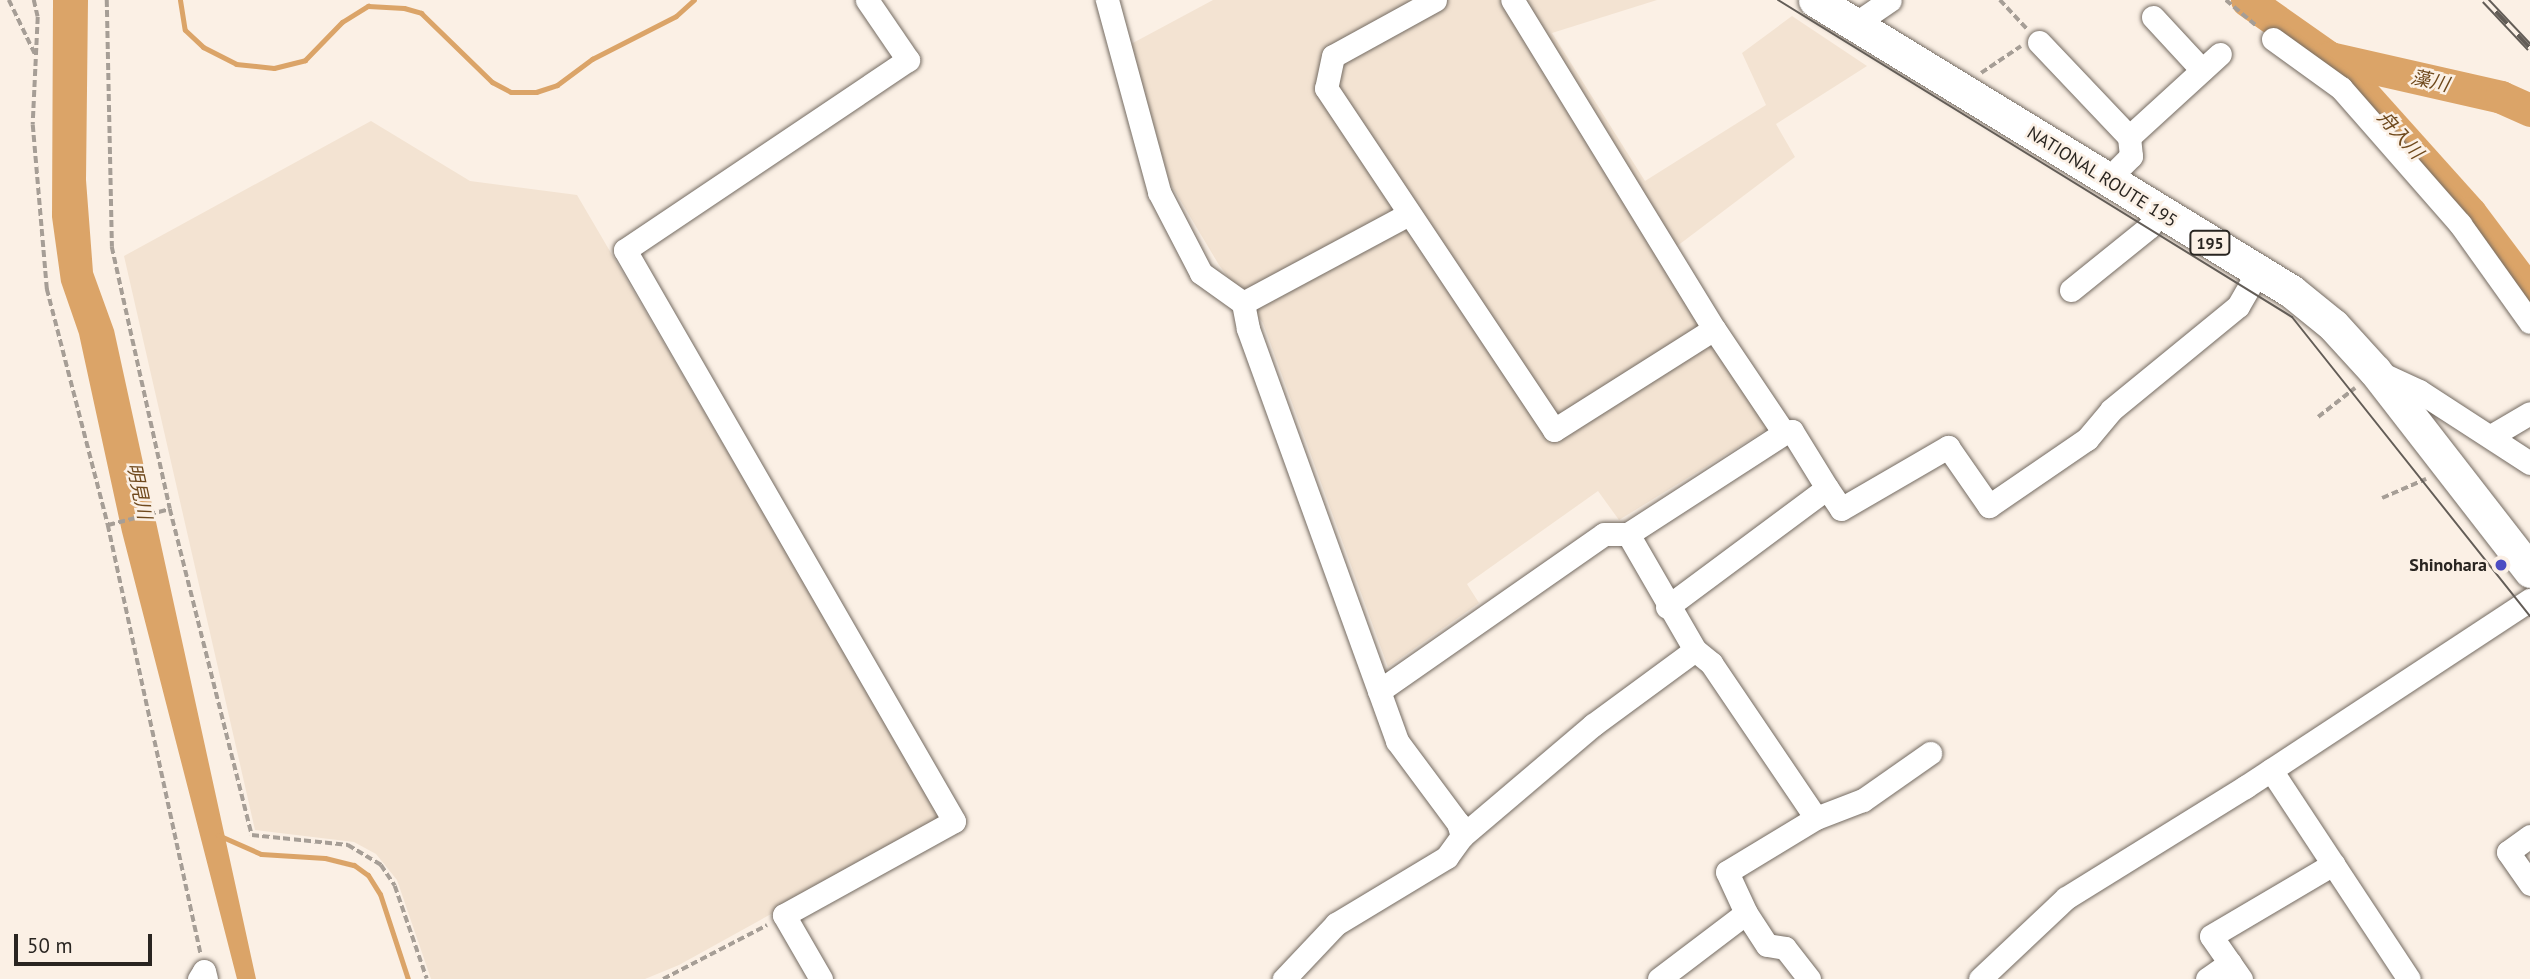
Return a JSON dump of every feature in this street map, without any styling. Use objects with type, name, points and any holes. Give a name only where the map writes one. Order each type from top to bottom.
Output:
[{"type":"highway","name":"NATIONAL ROUTE 195","points":[[1815,0],[2258,272],[2333,325],[2375,371],[2530,571]]},
{"type":"street","points":[[821,979],[784,915],[954,821],[625,250],[908,60],[867,0]]},
{"type":"street","points":[[1107,0],[1159,192],[1201,273],[1243,303],[1248,329],[1398,741],[1458,823],[1462,836]]},
{"type":"street","points":[[1434,0],[1333,56],[1326,88],[1554,430],[1714,329]]},
{"type":"street","points":[[1512,0],[1714,329],[1784,433]]},
{"type":"street","points":[[1855,24],[1890,0]]},
{"type":"street","points":[[2153,17],[2203,70]]},
{"type":"street","points":[[2036,39],[2129,137],[2131,156],[2107,180]]},
{"type":"street","points":[[2273,39],[2341,88],[2460,224],[2530,322]]},
{"type":"street","points":[[2129,137],[2220,54]]},
{"type":"street","points":[[2071,290],[2149,227],[2160,212]]},
{"type":"street","points":[[1243,303],[1409,214]]},
{"type":"street","points":[[1379,691],[1604,534],[1628,534],[1784,433],[1792,431],[1842,509],[1948,447],[1989,506],[2087,439],[2111,410],[2238,306],[2258,272]]},
{"type":"street","points":[[2375,371],[2419,391],[2530,463]]},
{"type":"street","points":[[2491,436],[2530,413]]},
{"type":"street","points":[[1667,607],[1827,488]]},
{"type":"street","points":[[1628,534],[1667,607],[1695,650],[1711,663],[1815,818]]},
{"type":"street","points":[[1981,979],[2066,898],[2271,770],[2530,600]]},
{"type":"street","points":[[1284,979],[1336,924],[1447,857],[1462,836],[1593,725],[1695,650]]},
{"type":"street","points":[[1809,979],[1784,948],[1767,945],[1746,913],[1727,872],[1815,818],[1863,800],[1930,752]]},
{"type":"street","points":[[2271,770],[2409,979]]},
{"type":"street","points":[[2530,836],[2508,852],[2530,884]]},
{"type":"street","points":[[2207,979],[2235,971],[2211,936],[2333,864]]},
{"type":"street","points":[[1659,979],[1746,913]]},
{"type":"path","points":[[9,0],[36,55]]},
{"type":"path","points":[[34,0],[36,55],[33,125],[47,289],[108,525],[203,976]]},
{"type":"path","points":[[107,0],[112,247],[170,509],[252,835],[348,845],[381,865],[395,886],[427,979]]},
{"type":"path","points":[[1958,88],[2036,39],[2000,0]]},
{"type":"path","points":[[2226,0],[2273,39]]},
{"type":"path","points":[[2318,417],[2375,371]]},
{"type":"path","points":[[2382,498],[2449,465]]},
{"type":"path","points":[[108,525],[170,509]]},
{"type":"path","points":[[663,979],[784,915]]},
{"type":"shaded area","points":[[1213,0],[1657,0],[1552,33],[1645,181],[1766,105],[1742,53],[1792,16],[1867,66],[1776,124],[1795,157],[1660,259],[1769,428],[1619,520],[1598,491],[1467,584],[1479,603],[1388,667],[1263,323],[1219,265],[1170,183],[1131,44]]},
{"type":"shaded area","points":[[371,121],[470,181],[577,195],[943,819],[679,965],[645,979],[431,979],[397,880],[376,854],[354,842],[255,830],[124,256]]},
{"type":"water","name":"明見川","points":[[53,0],[88,0],[86,180],[93,272],[114,330],[256,979],[237,979],[122,532],[79,334],[61,282],[52,217]]},
{"type":"waterway","points":[[180,0],[185,30],[203,47],[236,64],[274,68],[305,60],[342,22],[368,6],[404,8],[421,13],[492,82],[511,92],[536,92],[557,85],[592,59],[676,16],[694,0]]},
{"type":"waterway","name":"舟入川","points":[[2247,0],[2328,57],[2357,87],[2470,213],[2530,293]]},
{"type":"waterway","name":"藻川","points":[[2330,58],[2501,97],[2530,110]]},
{"type":"waterway","points":[[218,835],[261,854],[325,858],[354,865],[368,875],[380,894],[408,979]]},
{"type":"tram line","points":[[1778,0],[2292,317],[2530,616]]},
{"type":"railway","points":[[2485,0],[2530,48]]},
{"type":"place","name":"Shinohara","points":[[2501,565]]}]
